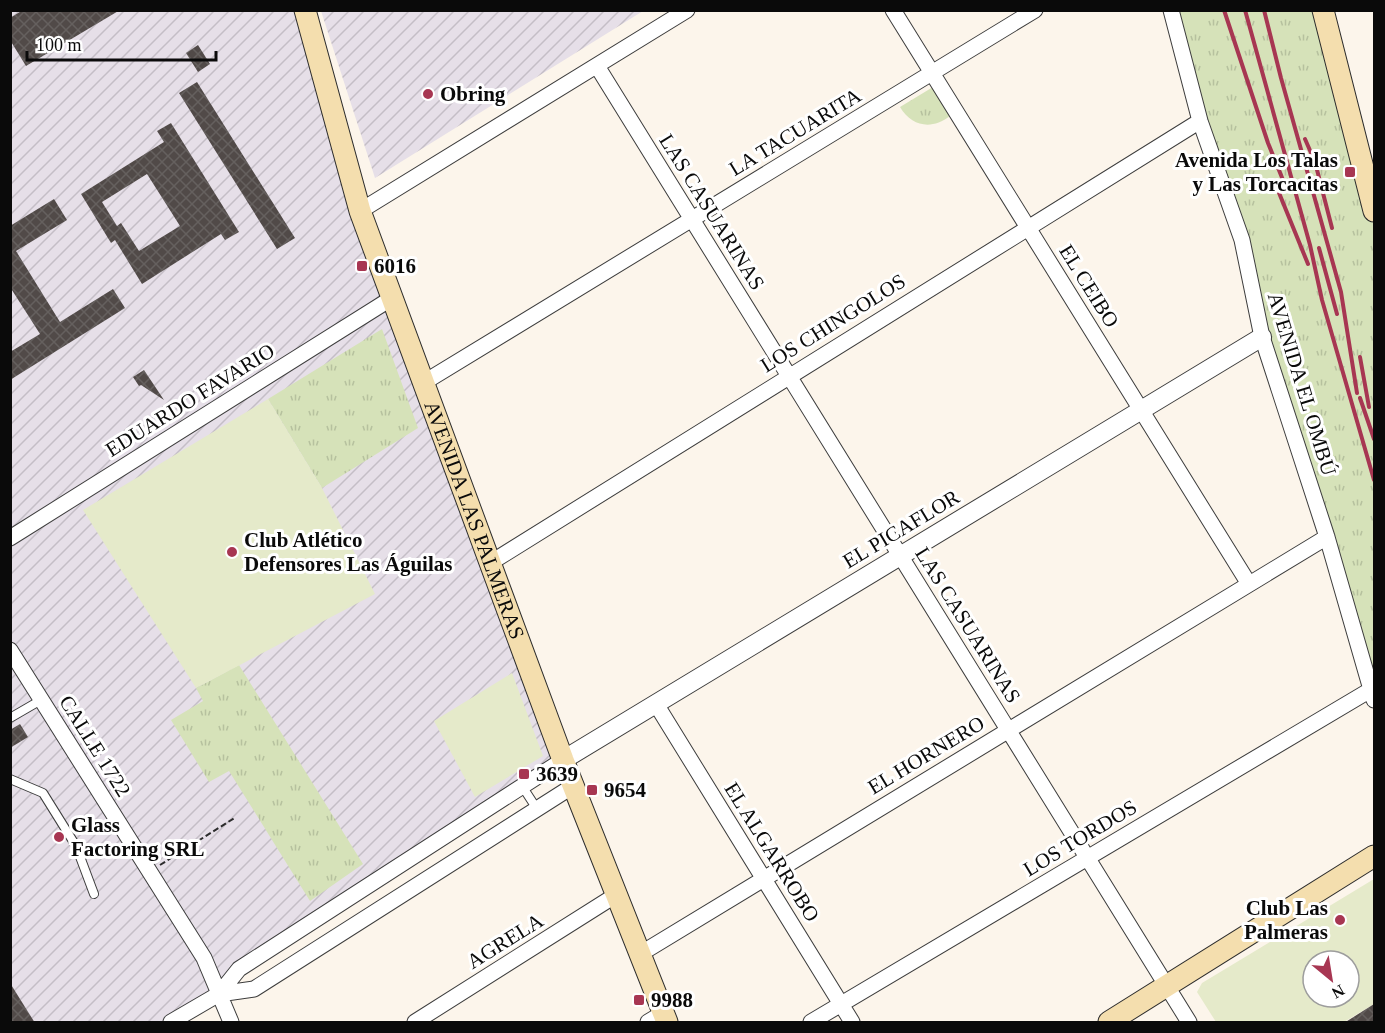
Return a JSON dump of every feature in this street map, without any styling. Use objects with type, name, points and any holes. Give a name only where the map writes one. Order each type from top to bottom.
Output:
[{"type":"main road","name":"AVENIDA LAS PALMERAS","points":[[305,10],[360,211],[563,760],[640,954],[659,1020]]},
{"type":"main road","points":[[1323,10],[1373,198]]},
{"type":"main road","points":[[1109,1023],[1374,856]]},
{"type":"street","points":[[360,211],[687,10]]},
{"type":"street","name":"EL CEIBO","points":[[894,10],[1249,584]]},
{"type":"street","name":"LA TACUARITA","points":[[423,383],[1035,10]]},
{"type":"street","name":"AVENIDA EL OMBÚ","points":[[1171,10],[1200,121],[1242,240],[1262,337],[1327,537],[1373,694]]},
{"type":"street","name":"LAS CASUARINAS","points":[[597,66],[1189,1023]]},
{"type":"street","name":"LOS CHINGOLOS","points":[[490,563],[1200,121]]},
{"type":"street","name":"EDUARDO FAVARIO","points":[[10,538],[392,298]]},
{"type":"street","name":"EL PICAFLOR","points":[[563,760],[1262,337]]},
{"type":"street","name":"EL HORNERO","points":[[640,954],[1327,537]]},
{"type":"street","name":"CALLE 1722","points":[[10,650],[204,958],[231,1023]]},
{"type":"street","name":"LOS TORDOS","points":[[810,1023],[1087,858],[1373,694]]},
{"type":"street","name":"EL ALGARROBO","points":[[656,704],[852,1023]]},
{"type":"street","points":[[171,1023],[219,994],[239,969],[563,760]]},
{"type":"street","points":[[219,994],[254,989],[573,786]]},
{"type":"street","name":"AGRELA","points":[[415,1023],[616,895]]},
{"type":"lane","points":[[10,718],[41,700]]},
{"type":"lane","points":[[10,780],[43,793],[76,846],[94,894]]},
{"type":"lane","points":[[522,786],[537,809]]},
{"type":"path","points":[[150,872],[236,817]]},
{"type":"shaded area","name":"Obring","points":[[321,10],[643,11],[375,178]]},
{"type":"shaded area","points":[[10,11],[305,11],[360,211],[563,760],[171,1022],[11,1022]]},
{"type":"green space","points":[[1171,11],[1323,11],[1374,211],[1374,700]]},
{"type":"green space","points":[[933,87],[950,116],[929,125],[910,119],[900,107]]},
{"type":"green space","points":[[382,329],[418,428],[322,488],[268,399]]},
{"type":"green space","name":"Club Atlético Defensores Las Águilas","points":[[268,399],[322,488],[375,594],[196,688],[83,510]]},
{"type":"green space","points":[[239,665],[363,864],[310,901],[229,771],[209,782],[171,720],[203,701],[196,688]]},
{"type":"green space","points":[[512,673],[543,756],[475,797],[434,721]]},
{"type":"green space","name":"Club Las Palmeras","points":[[1374,879],[1374,1004],[1344,1022],[1216,1022],[1197,992],[1202,983]]},
{"type":"building","points":[[23,10],[120,10],[26,66],[10,40],[10,18]]},
{"type":"building","points":[[198,45],[210,64],[198,72],[186,53]]},
{"type":"building","points":[[197,82],[295,238],[277,249],[179,93]]},
{"type":"building","points":[[171,123],[239,232],[225,240],[221,234],[142,284],[115,240],[111,243],[81,194],[164,142],[157,131]],"holes":[[[147,174],[180,226],[139,251],[121,223],[117,226],[102,202]]]},
{"type":"building","points":[[54,199],[67,220],[16,251],[60,322],[113,289],[125,308],[10,380],[10,352],[40,334],[10,287],[10,226]]},
{"type":"building","points":[[144,370],[164,400],[141,385],[139,386],[133,377]]},
{"type":"building","points":[[20,724],[28,737],[10,748],[10,730]]},
{"type":"building","points":[[10,983],[35,1023],[10,1023]]},
{"type":"building","points":[[1374,1004],[1374,1023],[1344,1023]]},
{"type":"railway","points":[[1224,10],[1268,143],[1287,190]]},
{"type":"railway","points":[[1245,10],[1310,245],[1322,300],[1374,480]]},
{"type":"railway","points":[[1264,10],[1341,292],[1357,393]]},
{"type":"railway","points":[[1305,139],[1315,162],[1332,228]]},
{"type":"railway","points":[[1275,183],[1308,264]]},
{"type":"railway","points":[[1319,248],[1337,314]]},
{"type":"railway","points":[[1360,357],[1369,407]]},
{"type":"railway","points":[[1360,398],[1374,439]]},
{"type":"place","name":"Obring","points":[[428,94]]},
{"type":"place","name":"Avenida Los Talas y Las Torcacitas","points":[[1350,172]]},
{"type":"place","name":"6016","points":[[362,266]]},
{"type":"place","name":"Club Atlético Defensores Las Águilas","points":[[232,552]]},
{"type":"place","name":"3639","points":[[524,774]]},
{"type":"place","name":"9654","points":[[592,790]]},
{"type":"place","name":"Glass Factoring SRL","points":[[59,837]]},
{"type":"place","name":"Club Las Palmeras","points":[[1340,920]]},
{"type":"place","name":"9988","points":[[639,1000]]}]
